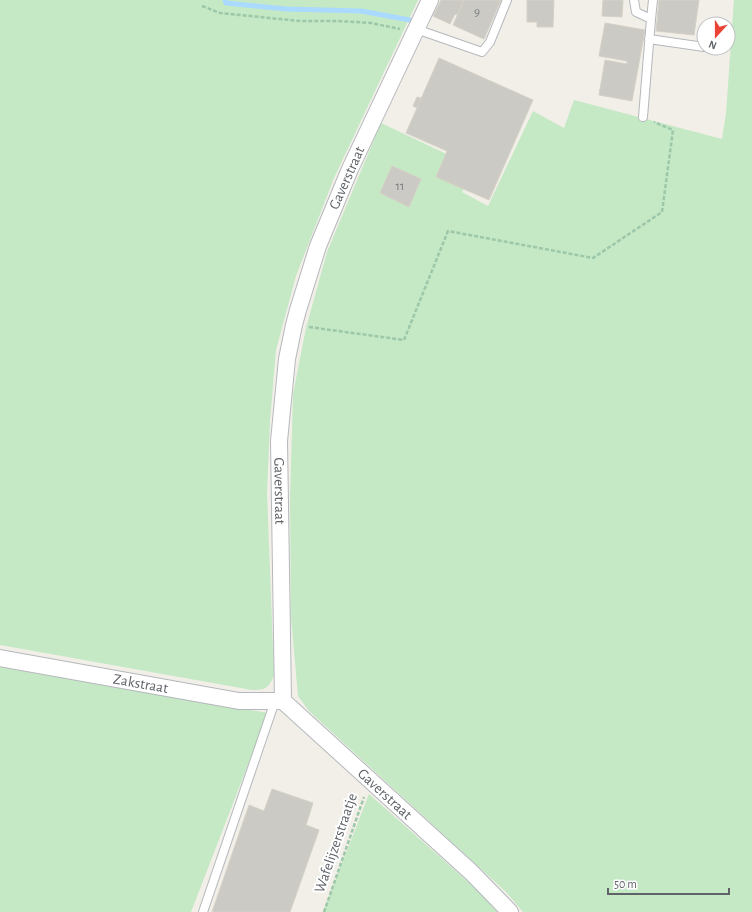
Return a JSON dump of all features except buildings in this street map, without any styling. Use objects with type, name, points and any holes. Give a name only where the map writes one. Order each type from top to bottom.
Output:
[{"type":"street","name":"Gaverstraat","points":[[430,0],[350,169],[318,246],[294,325],[287,360],[279,441],[279,701],[471,872],[510,912]]},
{"type":"street","name":"Zakstraat","points":[[0,658],[239,701],[279,701]]},
{"type":"lane","points":[[414,32],[482,52],[490,42],[507,0]]},
{"type":"lane","points":[[634,0],[636,12],[651,19]]},
{"type":"lane","points":[[643,117],[653,0]]},
{"type":"lane","points":[[649,39],[696,46]]},
{"type":"lane","points":[[203,912],[279,701]]},
{"type":"path","points":[[202,6],[220,13],[300,21],[338,21],[371,24],[414,32]]},
{"type":"path","points":[[294,325],[404,340],[448,231],[593,258],[662,212],[673,130],[643,117]]},
{"type":"path","name":"Wafelijzerstraatje","points":[[324,912],[370,781]]},
{"type":"green space","points":[[0,0],[418,0],[334,178],[296,276],[276,350],[270,421],[267,493],[274,675],[269,685],[264,689],[252,690],[0,645]]},
{"type":"green space","points":[[734,0],[752,0],[752,912],[523,912],[506,892],[309,711],[298,696],[291,617],[290,500],[293,394],[306,328],[327,252],[381,123],[474,167],[462,192],[488,206],[533,111],[564,128],[574,100],[722,139],[726,113],[730,56],[736,56],[736,16],[733,16]]},
{"type":"green space","points":[[0,667],[268,713],[191,912],[0,912]]},
{"type":"green space","points":[[369,794],[493,904],[500,912],[323,912]]},
{"type":"waterway","points":[[225,0],[226,3],[286,9],[361,11],[410,20]]}]
